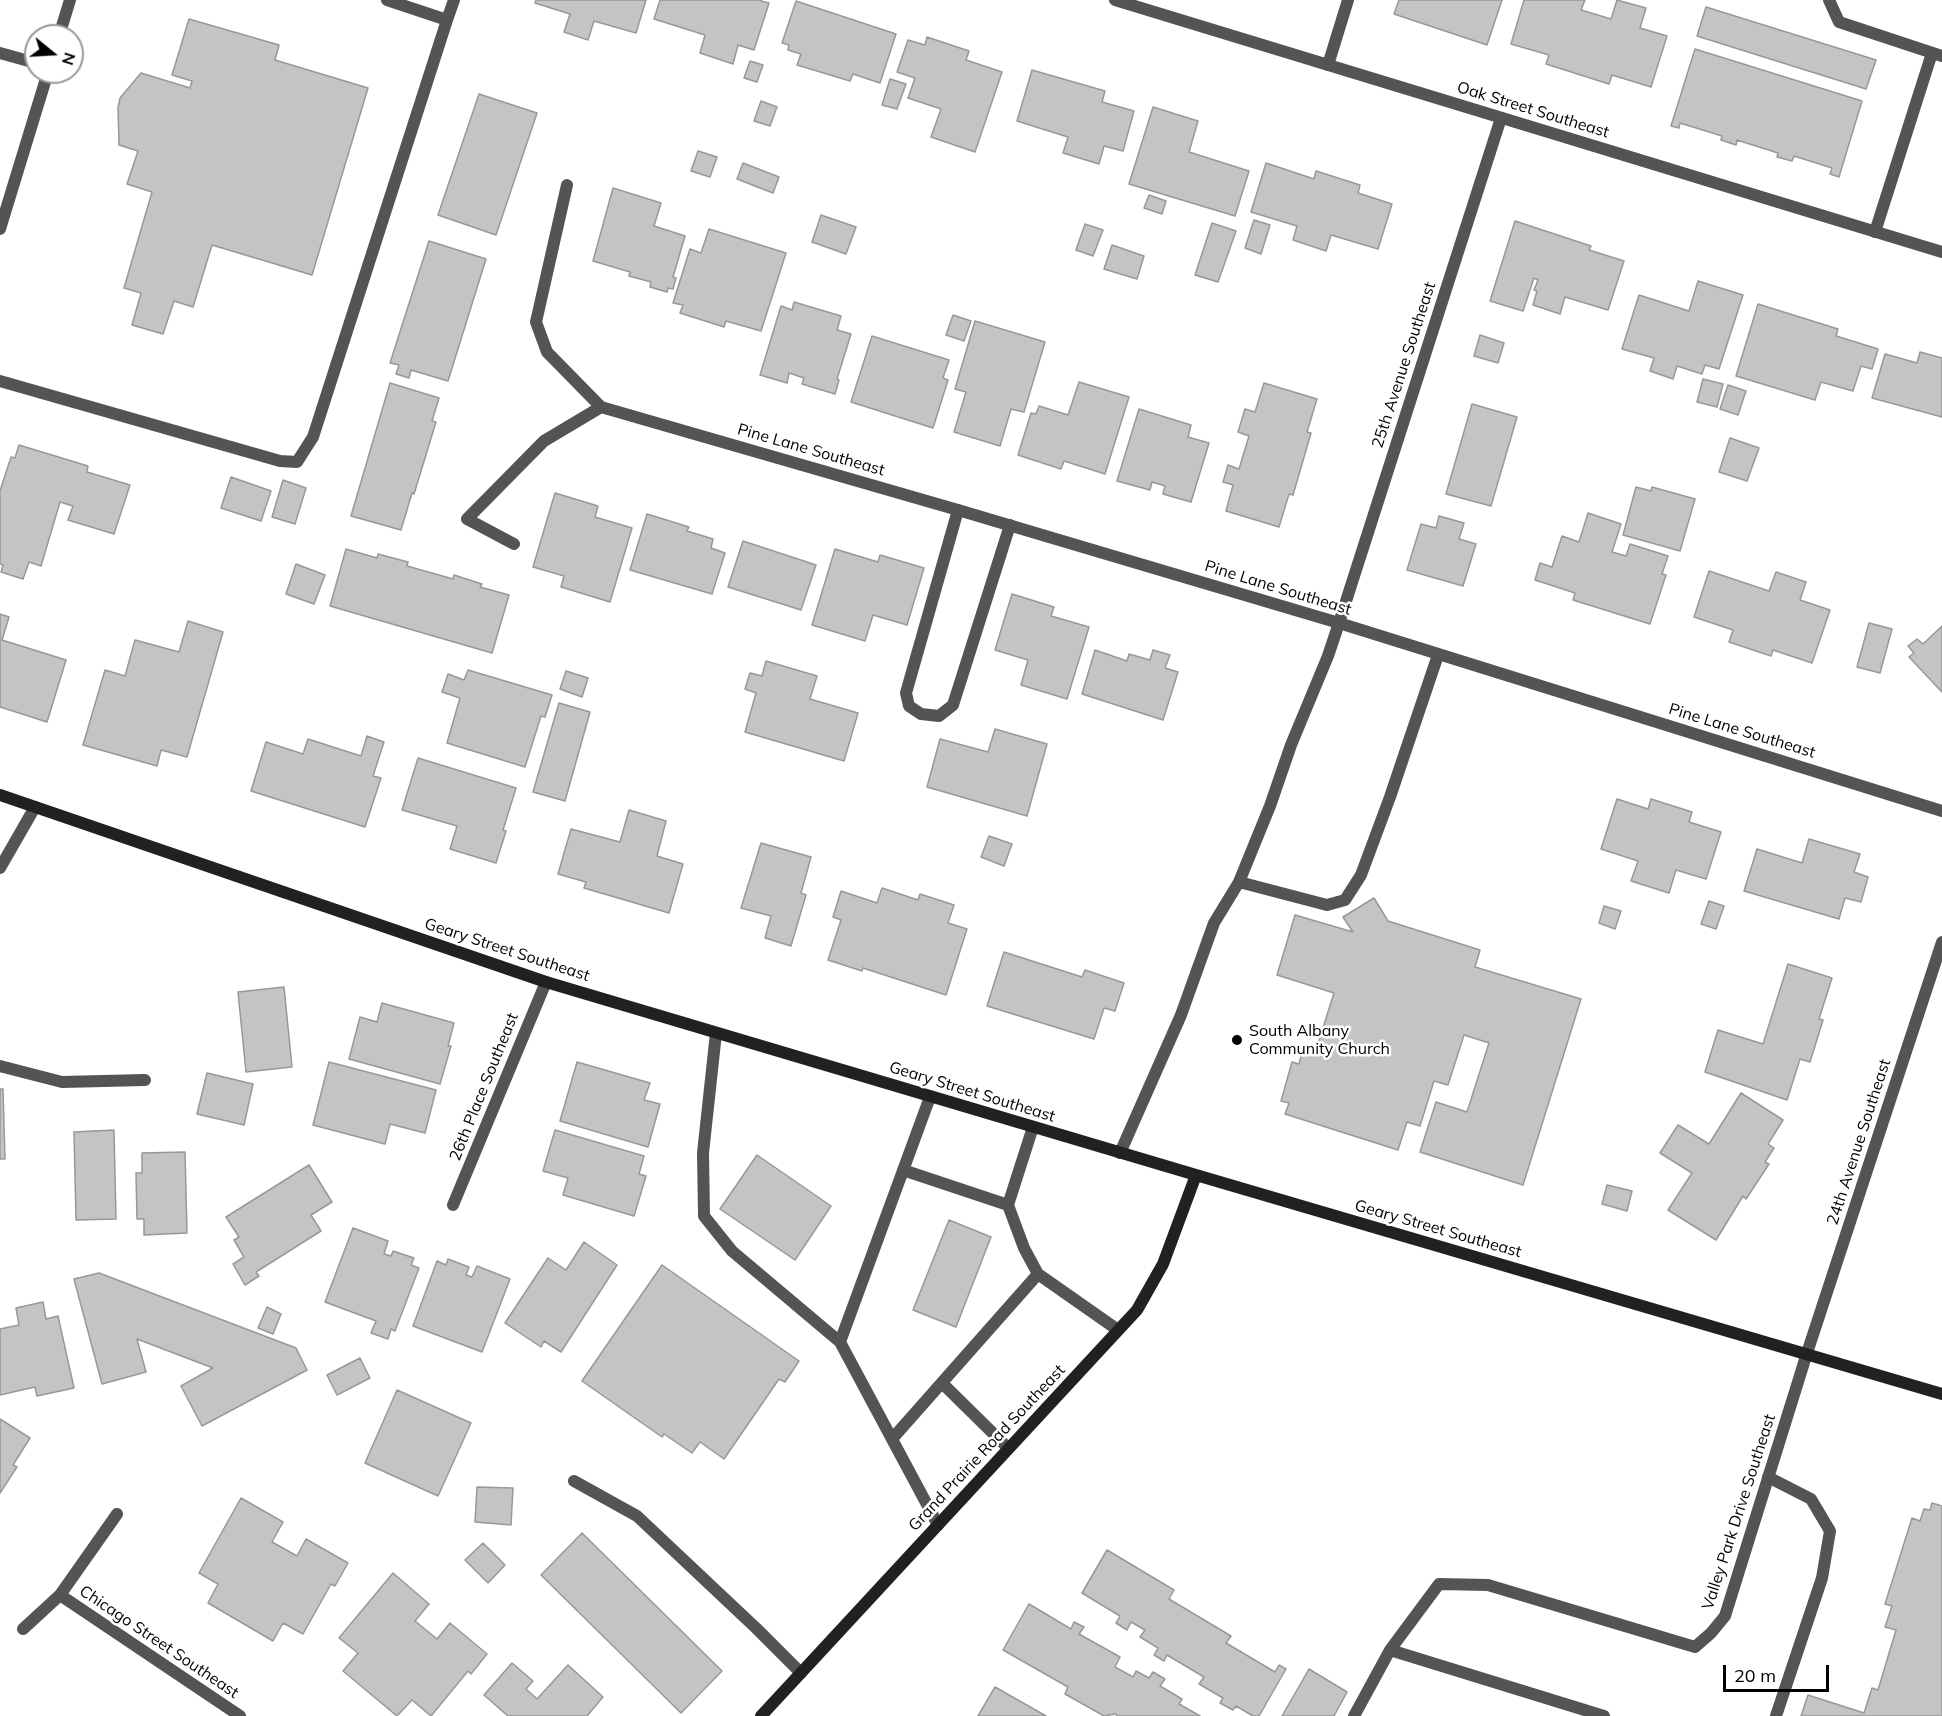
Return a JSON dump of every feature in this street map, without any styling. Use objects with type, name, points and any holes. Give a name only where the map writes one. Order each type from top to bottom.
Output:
[{"type":"main road","name":"Geary Street Southeast","points":[[0,795],[546,982],[1942,1394]]},
{"type":"main road","name":"Grand Prairie Road Southeast","points":[[761,1716],[1137,1310],[1163,1264],[1196,1175]]},
{"type":"street","points":[[63,24],[70,0]]},
{"type":"street","points":[[387,0],[447,20]]},
{"type":"street","points":[[0,381],[280,461],[297,462],[313,437],[454,0]]},
{"type":"street","name":"Oak Street Southeast","points":[[1115,0],[1942,252]]},
{"type":"street","points":[[1328,65],[1348,0]]},
{"type":"street","points":[[1829,0],[1839,22],[1937,55],[1875,232]]},
{"type":"street","points":[[0,52],[24,59]]},
{"type":"street","points":[[0,229],[44,84]]},
{"type":"street","name":"25th Avenue Southeast","points":[[1120,1153],[1181,1015],[1214,923],[1239,882],[1270,806],[1291,745],[1328,656],[1501,117]]},
{"type":"street","points":[[514,544],[466,519],[544,441],[601,407],[547,352],[536,322],[567,185]]},
{"type":"street","name":"Pine Lane Southeast","points":[[601,407],[1339,623],[1942,811]]},
{"type":"street","points":[[958,510],[906,693],[909,706],[921,714],[939,716],[953,705],[1010,525]]},
{"type":"street","points":[[1239,882],[1327,905],[1345,900],[1361,875],[1438,655]]},
{"type":"street","points":[[0,868],[35,807]]},
{"type":"street","name":"24th Avenue Southeast","points":[[1807,1353],[1942,942]]},
{"type":"street","name":"26th Place Southeast","points":[[453,1205],[546,982]]},
{"type":"street","points":[[716,1033],[703,1153],[704,1216],[732,1251],[840,1342],[938,1525]]},
{"type":"street","points":[[0,1066],[62,1082],[145,1080]]},
{"type":"street","points":[[840,1342],[930,1097]]},
{"type":"street","points":[[1034,1127],[1008,1205],[1024,1248],[1038,1274],[1118,1330]]},
{"type":"street","points":[[903,1170],[1008,1205]]},
{"type":"street","points":[[892,1439],[1038,1274]]},
{"type":"street","name":"Valley Park Drive Southeast","points":[[1354,1716],[1390,1650],[1439,1584],[1488,1585],[1695,1647],[1711,1634],[1725,1616],[1807,1353]]},
{"type":"street","points":[[942,1383],[1008,1449]]},
{"type":"street","points":[[1768,1477],[1811,1499],[1830,1531],[1822,1578],[1776,1716]]},
{"type":"street","points":[[574,1481],[637,1516],[801,1673]]},
{"type":"street","points":[[23,1629],[60,1596],[117,1514]]},
{"type":"street","name":"Chicago Street Southeast","points":[[60,1596],[240,1716]]},
{"type":"street","points":[[1390,1650],[1604,1716]]},
{"type":"building","points":[[536,0],[646,0],[636,33],[594,21],[588,40],[564,32],[570,14],[535,3]]},
{"type":"building","points":[[660,0],[758,0],[769,3],[754,50],[738,45],[733,64],[700,53],[705,35],[654,19]]},
{"type":"building","points":[[1399,0],[1502,0],[1487,45],[1394,14]]},
{"type":"building","points":[[1524,0],[1585,0],[1581,10],[1611,19],[1617,0],[1646,8],[1640,28],[1667,36],[1651,87],[1612,75],[1609,84],[1546,64],[1549,55],[1511,44]]},
{"type":"building","points":[[796,1],[896,34],[880,83],[853,74],[850,81],[797,65],[801,54],[788,50],[789,45],[782,43]]},
{"type":"building","points":[[1706,7],[1876,60],[1866,89],[1697,36]]},
{"type":"building","points":[[189,19],[279,45],[275,60],[368,88],[312,275],[212,245],[193,307],[174,301],[163,334],[132,325],[141,293],[124,288],[152,192],[127,184],[138,151],[119,145],[118,108],[120,98],[141,73],[190,88],[192,81],[172,75]]},
{"type":"building","points":[[927,37],[969,51],[966,60],[1002,72],[975,152],[931,137],[941,109],[908,98],[915,78],[897,72],[908,40],[925,45]]},
{"type":"building","points":[[1695,49],[1862,101],[1839,177],[1830,174],[1832,168],[1794,156],[1792,161],[1777,157],[1778,153],[1737,140],[1736,145],[1721,140],[1722,136],[1680,123],[1679,128],[1671,126]]},
{"type":"building","points":[[750,61],[763,65],[757,82],[744,78]]},
{"type":"building","points":[[1032,70],[1105,91],[1102,102],[1134,111],[1123,151],[1104,146],[1099,164],[1063,153],[1068,137],[1017,121]]},
{"type":"building","points":[[890,79],[906,84],[897,109],[882,105]]},
{"type":"building","points":[[479,94],[537,113],[496,235],[438,215]]},
{"type":"building","points":[[761,101],[777,107],[770,126],[754,121]]},
{"type":"building","points":[[1153,107],[1198,121],[1189,152],[1249,171],[1235,216],[1129,184]]},
{"type":"building","points":[[698,151],[717,157],[710,177],[691,171]]},
{"type":"building","points":[[743,163],[779,177],[773,193],[737,179]]},
{"type":"building","points":[[1266,163],[1314,179],[1316,171],[1360,185],[1358,193],[1392,204],[1378,249],[1331,235],[1326,251],[1293,240],[1297,226],[1251,212]]},
{"type":"building","points":[[613,188],[661,203],[654,226],[685,236],[673,277],[676,278],[673,289],[668,288],[667,292],[650,287],[651,282],[629,276],[630,272],[593,261]]},
{"type":"building","points":[[1149,195],[1166,201],[1162,214],[1144,208]]},
{"type":"building","points":[[821,215],[856,227],[846,254],[812,242]]},
{"type":"building","points":[[1254,220],[1270,225],[1261,254],[1245,248]]},
{"type":"building","points":[[1515,221],[1591,246],[1589,250],[1624,261],[1608,310],[1565,297],[1560,314],[1533,305],[1537,291],[1534,290],[1538,280],[1534,278],[1523,311],[1490,301]]},
{"type":"building","points":[[1212,223],[1236,231],[1218,282],[1195,275]]},
{"type":"building","points":[[1085,224],[1103,230],[1093,256],[1076,250]]},
{"type":"building","points":[[709,229],[786,253],[761,331],[726,321],[724,327],[680,313],[683,305],[673,303],[690,249],[701,253]]},
{"type":"building","points":[[429,241],[486,259],[448,381],[411,370],[409,378],[396,374],[399,365],[390,363]]},
{"type":"building","points":[[1112,245],[1144,256],[1137,279],[1104,269]]},
{"type":"building","points":[[1698,281],[1743,295],[1719,369],[1705,365],[1702,374],[1677,366],[1673,379],[1650,371],[1654,358],[1622,349],[1639,295],[1689,311]]},
{"type":"building","points":[[794,302],[841,316],[837,330],[851,334],[837,379],[839,380],[835,394],[802,384],[804,378],[789,373],[787,383],[760,375],[781,306],[792,310]]},
{"type":"building","points":[[1758,304],[1838,329],[1836,336],[1878,349],[1872,369],[1861,366],[1853,391],[1821,382],[1815,400],[1736,376]]},
{"type":"building","points":[[953,315],[971,321],[964,341],[946,335]]},
{"type":"building","points":[[975,321],[1045,342],[1024,412],[1011,409],[1000,446],[954,432],[966,392],[955,389]]},
{"type":"building","points":[[1480,335],[1504,343],[1498,363],[1474,356]]},
{"type":"building","points":[[872,336],[949,360],[943,378],[948,380],[933,428],[851,402]]},
{"type":"building","points":[[1920,352],[1942,358],[1942,417],[1872,398],[1885,354],[1917,363]]},
{"type":"building","points":[[1703,379],[1723,384],[1717,407],[1697,402]]},
{"type":"building","points":[[1079,382],[1129,397],[1105,474],[1064,461],[1061,469],[1018,455],[1031,413],[1036,414],[1039,406],[1068,415]]},
{"type":"building","points":[[390,383],[439,398],[432,421],[436,422],[401,530],[351,516]]},
{"type":"building","points":[[1264,383],[1317,399],[1307,432],[1311,433],[1293,495],[1289,494],[1279,527],[1226,511],[1233,485],[1223,482],[1228,465],[1239,469],[1249,436],[1238,432],[1245,409],[1255,412]]},
{"type":"building","points":[[1728,385],[1746,391],[1738,415],[1720,409]]},
{"type":"building","points":[[1472,404],[1517,417],[1491,506],[1446,494]]},
{"type":"building","points":[[1139,409],[1191,425],[1188,437],[1209,443],[1191,502],[1163,494],[1165,486],[1152,482],[1150,490],[1117,481]]},
{"type":"building","points":[[1730,438],[1759,448],[1747,481],[1719,472]]},
{"type":"building","points":[[19,445],[88,466],[87,472],[130,485],[114,534],[68,520],[73,506],[60,502],[41,566],[29,562],[23,579],[1,572],[3,565],[0,564],[0,491],[11,457],[15,458]]},
{"type":"building","points":[[231,477],[271,491],[261,521],[221,508]]},
{"type":"building","points":[[283,480],[306,488],[295,524],[272,517]]},
{"type":"building","points":[[1636,487],[1651,491],[1652,487],[1695,499],[1680,551],[1623,535]]},
{"type":"building","points":[[555,493],[598,506],[595,517],[632,528],[610,602],[561,587],[564,576],[533,567]]},
{"type":"building","points":[[1588,513],[1621,524],[1612,552],[1626,556],[1630,544],[1668,556],[1662,574],[1666,575],[1650,624],[1573,600],[1575,593],[1535,580],[1540,563],[1552,567],[1562,536],[1579,542]]},
{"type":"building","points":[[647,514],[689,527],[687,531],[713,539],[711,548],[725,553],[712,594],[630,570]]},
{"type":"building","points":[[1439,516],[1464,523],[1459,539],[1476,544],[1463,586],[1407,570],[1421,524],[1436,528]]},
{"type":"building","points":[[743,541],[816,565],[801,610],[728,587]]},
{"type":"building","points":[[346,549],[377,558],[378,554],[408,562],[407,566],[453,579],[454,575],[482,584],[480,587],[509,595],[492,653],[330,606]]},
{"type":"building","points":[[835,549],[878,562],[880,555],[924,568],[907,625],[873,615],[865,641],[812,625]]},
{"type":"building","points":[[296,564],[325,575],[314,604],[286,594]]},
{"type":"building","points":[[1709,571],[1769,591],[1776,572],[1806,582],[1800,600],[1830,610],[1812,663],[1773,650],[1771,656],[1729,642],[1733,630],[1694,617]]},
{"type":"building","points":[[1012,594],[1054,607],[1051,616],[1089,627],[1067,699],[1021,685],[1028,660],[995,650]]},
{"type":"building","points":[[0,614],[9,617],[2,640],[66,660],[47,722],[0,707]]},
{"type":"building","points":[[188,621],[223,632],[187,757],[161,750],[157,766],[83,745],[105,670],[125,676],[135,640],[179,652]]},
{"type":"building","points":[[1869,623],[1892,629],[1880,673],[1857,667]]},
{"type":"building","points":[[1942,626],[1942,692],[1909,657],[1914,653],[1908,646],[1917,639],[1923,644]]},
{"type":"building","points":[[1095,650],[1127,661],[1129,654],[1150,660],[1153,650],[1170,655],[1165,668],[1178,672],[1163,720],[1082,694]]},
{"type":"building","points":[[766,661],[817,676],[810,699],[858,713],[844,761],[745,732],[756,693],[745,689],[750,673],[762,676]]},
{"type":"building","points":[[468,670],[552,695],[545,717],[541,716],[525,767],[447,743],[460,698],[442,692],[448,674],[464,680]]},
{"type":"building","points":[[566,671],[588,678],[582,697],[560,689]]},
{"type":"building","points":[[559,703],[590,712],[565,801],[533,792]]},
{"type":"building","points":[[995,729],[1047,744],[1027,816],[927,787],[940,739],[988,752]]},
{"type":"building","points":[[367,736],[384,742],[373,776],[381,778],[365,827],[251,791],[266,742],[303,754],[308,739],[361,756]]},
{"type":"building","points":[[418,758],[516,788],[496,863],[450,849],[457,826],[402,810]]},
{"type":"building","points":[[1617,799],[1648,809],[1651,799],[1692,812],[1689,822],[1721,832],[1706,879],[1676,870],[1669,893],[1631,881],[1638,861],[1601,849]]},
{"type":"building","points":[[629,810],[666,821],[657,856],[683,864],[669,913],[584,888],[586,882],[558,874],[571,829],[620,842]]},
{"type":"building","points":[[989,836],[1012,844],[1004,866],[981,857]]},
{"type":"building","points":[[1809,839],[1860,854],[1854,872],[1868,877],[1861,902],[1845,898],[1839,919],[1744,891],[1757,849],[1802,863]]},
{"type":"building","points":[[761,843],[811,857],[801,893],[806,895],[791,946],[765,938],[771,916],[741,908]]},
{"type":"building","points":[[882,888],[918,900],[920,894],[954,905],[948,923],[967,929],[946,995],[863,968],[862,971],[828,960],[841,920],[833,917],[841,891],[877,903]]},
{"type":"building","points":[[1374,898],[1388,921],[1480,950],[1475,967],[1581,999],[1523,1185],[1420,1152],[1436,1102],[1467,1112],[1489,1043],[1464,1035],[1448,1085],[1434,1081],[1420,1126],[1407,1122],[1398,1150],[1285,1114],[1289,1103],[1281,1101],[1292,1062],[1299,1064],[1303,1049],[1315,1053],[1334,993],[1277,975],[1295,915],[1353,932],[1343,917]]},
{"type":"building","points":[[1709,901],[1724,906],[1716,929],[1701,924]]},
{"type":"building","points":[[1604,906],[1621,911],[1615,929],[1599,923]]},
{"type":"building","points":[[1004,952],[1082,977],[1085,970],[1124,983],[1115,1011],[1104,1008],[1094,1039],[987,1006]]},
{"type":"building","points":[[1788,964],[1832,978],[1819,1019],[1823,1020],[1810,1062],[1800,1059],[1787,1100],[1705,1072],[1718,1030],[1763,1044]]},
{"type":"building","points":[[284,987],[292,1067],[246,1072],[238,992]]},
{"type":"building","points":[[382,1003],[454,1023],[448,1046],[451,1046],[440,1084],[349,1059],[360,1017],[377,1022]]},
{"type":"building","points":[[329,1062],[436,1090],[425,1133],[390,1124],[385,1144],[313,1125]]},
{"type":"building","points":[[577,1062],[650,1083],[644,1100],[660,1104],[648,1147],[560,1121]]},
{"type":"building","points":[[207,1073],[253,1084],[244,1125],[197,1114]]},
{"type":"building","points":[[0,1089],[3,1089],[5,1159],[0,1159]]},
{"type":"building","points":[[1741,1093],[1783,1120],[1768,1144],[1774,1148],[1765,1162],[1769,1164],[1746,1199],[1743,1196],[1716,1240],[1668,1210],[1692,1173],[1660,1153],[1678,1125],[1709,1144]]},
{"type":"building","points":[[114,1130],[116,1219],[76,1220],[74,1132]]},
{"type":"building","points":[[555,1130],[644,1156],[639,1174],[646,1176],[634,1216],[563,1195],[568,1178],[543,1171]]},
{"type":"building","points":[[185,1152],[187,1233],[144,1235],[144,1219],[137,1219],[136,1173],[142,1173],[142,1153]]},
{"type":"building","points":[[757,1155],[831,1206],[795,1260],[720,1209]]},
{"type":"building","points":[[309,1165],[332,1202],[311,1215],[321,1231],[256,1272],[259,1276],[245,1285],[233,1264],[244,1257],[234,1240],[239,1237],[226,1217]]},
{"type":"building","points":[[1607,1185],[1632,1191],[1627,1211],[1602,1204]]},
{"type":"building","points":[[949,1220],[991,1237],[956,1327],[913,1310]]},
{"type":"building","points":[[353,1228],[388,1241],[384,1254],[391,1256],[393,1251],[414,1258],[411,1265],[419,1268],[395,1331],[391,1329],[388,1339],[371,1333],[376,1321],[325,1302]]},
{"type":"building","points":[[584,1242],[617,1265],[561,1352],[544,1341],[541,1347],[505,1323],[548,1258],[566,1270]]},
{"type":"building","points":[[448,1259],[469,1267],[466,1275],[472,1277],[477,1266],[510,1279],[482,1352],[413,1326],[437,1261],[446,1265]]},
{"type":"building","points":[[662,1265],[799,1361],[785,1382],[779,1379],[724,1459],[700,1442],[692,1453],[664,1434],[662,1437],[582,1381]]},
{"type":"building","points":[[99,1273],[296,1348],[307,1370],[202,1426],[181,1386],[213,1368],[137,1339],[146,1372],[102,1384],[74,1279]]},
{"type":"building","points":[[43,1302],[46,1319],[58,1316],[74,1388],[37,1396],[35,1387],[0,1395],[0,1329],[19,1325],[16,1308]]},
{"type":"building","points":[[267,1307],[281,1314],[273,1334],[258,1328]]},
{"type":"building","points":[[360,1358],[370,1378],[337,1395],[327,1375]]},
{"type":"building","points":[[397,1390],[471,1423],[438,1496],[365,1463]]},
{"type":"building","points":[[0,1419],[30,1438],[13,1465],[17,1467],[0,1493]]},
{"type":"building","points":[[477,1487],[513,1488],[511,1525],[475,1522]]},
{"type":"building","points":[[241,1498],[283,1522],[272,1542],[297,1556],[306,1539],[348,1563],[335,1586],[331,1584],[303,1634],[283,1623],[273,1641],[208,1603],[218,1584],[199,1573]]},
{"type":"building","points":[[1932,1503],[1942,1506],[1942,1716],[1801,1716],[1808,1695],[1864,1713],[1872,1688],[1878,1690],[1896,1630],[1885,1627],[1892,1606],[1885,1604],[1912,1518],[1920,1521],[1924,1509],[1930,1510]]},
{"type":"building","points":[[582,1533],[722,1671],[681,1713],[541,1575]]},
{"type":"building","points":[[483,1543],[505,1565],[488,1583],[465,1560]]},
{"type":"building","points":[[1107,1550],[1174,1590],[1169,1599],[1231,1636],[1226,1643],[1275,1672],[1279,1665],[1286,1669],[1259,1716],[1253,1716],[1236,1706],[1233,1710],[1220,1703],[1223,1698],[1199,1684],[1204,1677],[1167,1655],[1164,1661],[1154,1655],[1158,1648],[1140,1637],[1145,1630],[1131,1622],[1127,1630],[1116,1623],[1120,1616],[1082,1593]]},
{"type":"building","points":[[393,1573],[429,1604],[415,1621],[437,1639],[450,1623],[487,1654],[471,1674],[468,1671],[431,1716],[412,1700],[397,1716],[343,1671],[358,1653],[339,1638]]},
{"type":"building","points":[[1029,1604],[1071,1629],[1074,1622],[1084,1627],[1079,1634],[1120,1657],[1115,1667],[1133,1677],[1136,1671],[1149,1678],[1153,1672],[1165,1679],[1160,1686],[1182,1699],[1179,1704],[1200,1716],[1118,1716],[1115,1714],[1104,1716],[1065,1694],[1068,1687],[1003,1650]]},
{"type":"building","points":[[512,1663],[533,1681],[526,1689],[537,1699],[568,1665],[603,1697],[587,1716],[508,1716],[484,1695]]},
{"type":"building","points":[[1309,1669],[1347,1692],[1334,1716],[1282,1716]]},
{"type":"building","points":[[995,1687],[1046,1716],[978,1716]]},
{"type":"place","name":"South Albany Community Church","points":[[1237,1040]]}]
